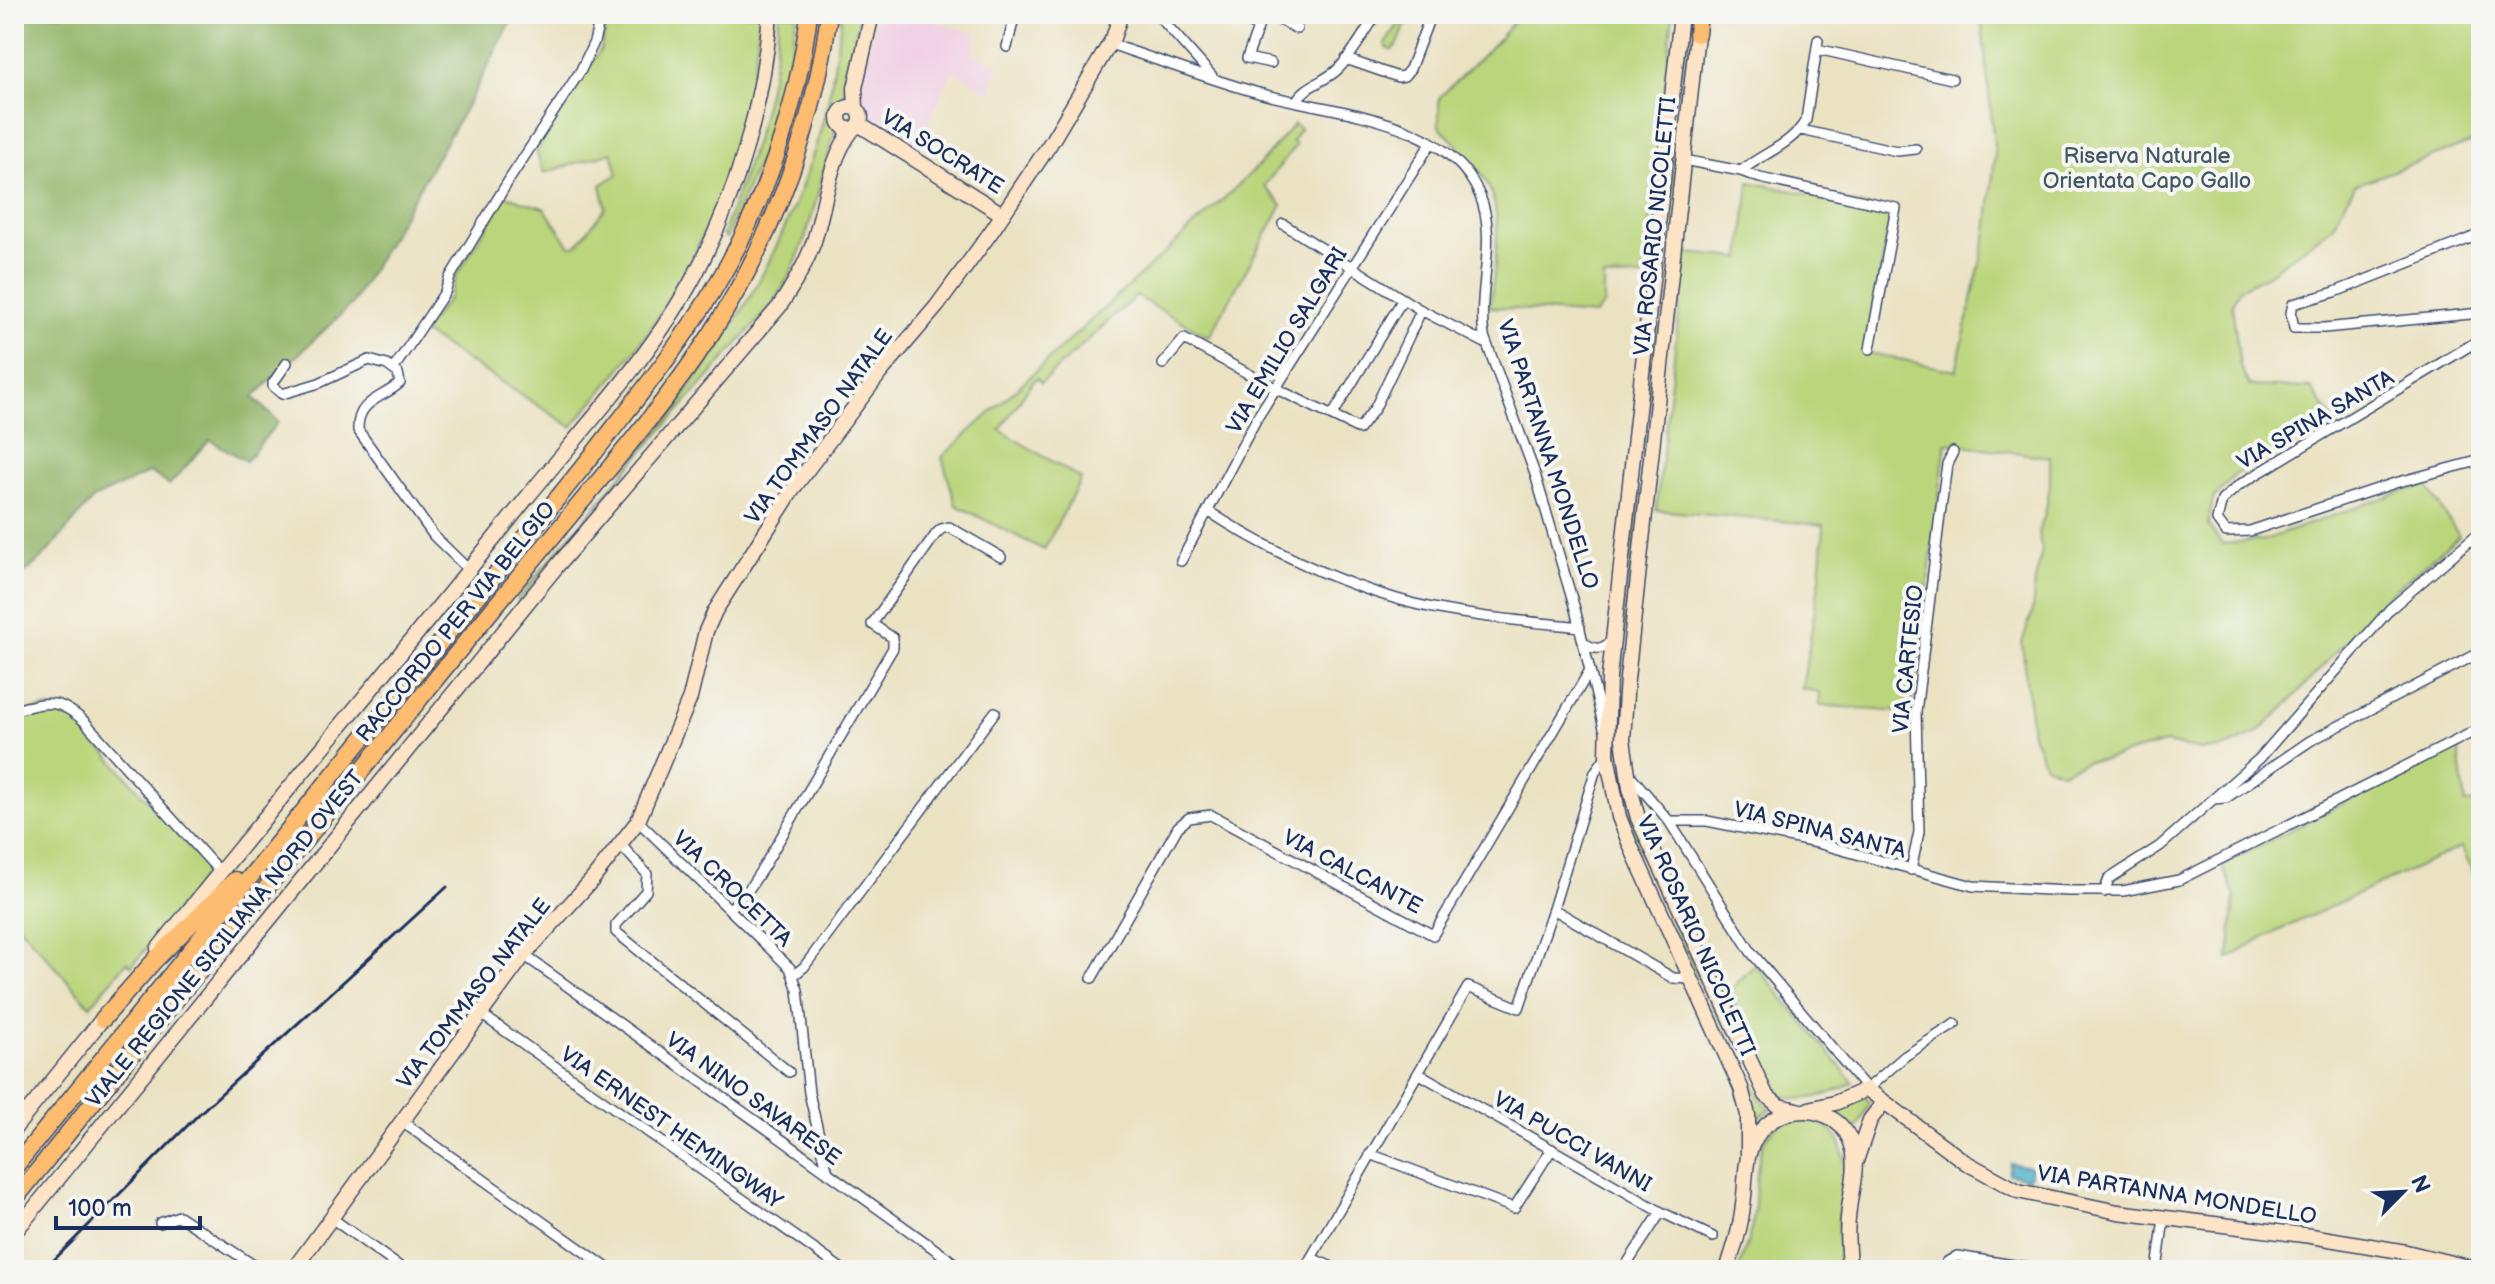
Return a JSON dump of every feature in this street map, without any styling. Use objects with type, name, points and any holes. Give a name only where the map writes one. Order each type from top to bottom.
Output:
[{"type":"highway","name":"RACCORDO PER VIA BELGIO","points":[[14,1168],[658,371],[715,288],[749,222],[775,158],[795,93],[809,14]]},
{"type":"highway","name":"RACCORDO PER VIA BELGIO","points":[[14,1200],[602,478],[703,346],[744,277],[783,196],[806,132],[829,14]]},
{"type":"highway","points":[[1697,34],[1700,14]]},
{"type":"highway","points":[[103,1019],[155,960],[236,880],[384,700],[457,620]]},
{"type":"street","points":[[394,368],[445,292],[450,277],[509,180],[590,55],[601,14]]},
{"type":"street","name":"VIALE REGIONE SICILIANA NORD OVEST","points":[[14,1129],[638,360],[695,274],[730,190],[757,110],[767,57],[770,14]]},
{"type":"street","points":[[850,108],[864,14]]},
{"type":"street","points":[[850,108],[862,118],[857,127],[846,129],[840,123],[840,113],[850,108],[872,14]]},
{"type":"street","points":[[1007,47],[1015,14]]},
{"type":"street","name":"VIA TOMMASO NATALE","points":[[293,1270],[524,955],[621,845],[638,821],[690,698],[706,631],[715,611],[795,486],[880,373],[937,306],[1050,144],[1110,44],[1121,14]]},
{"type":"street","points":[[1157,14],[1214,78]]},
{"type":"street","points":[[1238,14],[1258,28]]},
{"type":"street","points":[[1271,63],[1247,58],[1265,14],[1297,29]]},
{"type":"street","points":[[1310,14],[1325,19]]},
{"type":"street","points":[[1313,103],[1317,87],[1346,59],[1377,14]]},
{"type":"street","points":[[1346,59],[1398,77],[1404,76],[1410,69],[1431,14]]},
{"type":"street","name":"VIA ROSARIO NICOLETTI","points":[[1681,14],[1628,490],[1606,735],[1613,793],[1627,839],[1741,1088],[1748,1115],[1748,1158],[1741,1222],[1727,1270]]},
{"type":"street","name":"VIA ROSARIO NICOLETTI","points":[[1697,34],[1623,718],[1626,768],[1644,834],[1766,1095],[1779,1106],[1827,1116],[1841,1127],[1851,1143],[1855,1165]]},
{"type":"street","name":"VIA PARTANNA MONDELLO","points":[[1110,44],[1257,93],[1313,103],[1387,124],[1431,143],[1463,170],[1479,193],[1484,207],[1486,237],[1482,313],[1487,344],[1535,474],[1580,627],[1606,735]]},
{"type":"street","points":[[1741,171],[1801,130],[1806,120],[1817,44],[1952,79]]},
{"type":"street","points":[[1297,100],[1321,82]]},
{"type":"street","name":"VIALE REGIONE SICILIANA NORD OVEST","points":[[14,1233],[480,659],[779,307],[809,254],[839,151],[857,127]]},
{"type":"street","name":"VIA SOCRATE","points":[[857,127],[1002,214]]},
{"type":"street","points":[[1801,130],[1897,151],[1916,149]]},
{"type":"street","name":"VIA EMILIO SALGARI","points":[[1181,561],[1275,388],[1431,143]]},
{"type":"street","points":[[1683,160],[1896,208],[1870,349]]},
{"type":"street","points":[[1283,224],[1421,311],[1487,344]]},
{"type":"street","points":[[2481,234],[2335,292],[2293,304],[2291,313],[2294,328],[2324,328],[2481,313]]},
{"type":"street","points":[[1332,416],[1403,299]]},
{"type":"street","points":[[1163,364],[1184,339],[1359,429],[1375,408],[1421,311]]},
{"type":"street","name":"VIA SPINA SANTA","points":[[2481,339],[2239,485],[2222,500],[2217,520],[2226,532],[2250,531],[2395,483],[2481,460]]},
{"type":"street","points":[[287,363],[273,383],[279,393],[319,383],[369,360],[394,368],[400,376],[400,383],[365,405],[358,418],[358,430],[434,536],[469,570]]},
{"type":"street","points":[[1635,441],[1635,452],[1643,460],[1647,458],[1653,442]]},
{"type":"street","name":"VIA CARTESIO","points":[[1911,870],[1919,832],[1916,712],[1947,464],[1953,452]]},
{"type":"street","points":[[1628,490],[1634,483],[1642,484],[1646,498]]},
{"type":"street","points":[[1208,511],[1285,555],[1378,593],[1477,616],[1580,627]]},
{"type":"street","points":[[730,909],[749,889],[764,866],[893,648],[893,638],[872,624],[941,529],[955,530],[1001,557]]},
{"type":"street","points":[[2104,892],[2109,879],[2160,846],[2260,758],[2390,609],[2481,531]]},
{"type":"street","points":[[1583,641],[1592,649],[1599,649],[1606,647],[1613,639]]},
{"type":"street","points":[[2214,799],[2226,798],[2310,741],[2481,652]]},
{"type":"street","name":"VIA CALCANTE","points":[[1092,978],[1178,827],[1189,818],[1211,815],[1433,935],[1590,670]]},
{"type":"street","points":[[14,710],[46,703],[68,707],[220,872]]},
{"type":"street","points":[[794,975],[804,967],[995,712]]},
{"type":"street","name":"VIA SPINA SANTA","points":[[1669,821],[1707,821],[1817,843],[1973,886],[2104,892],[2144,889],[2179,880],[2481,728]]},
{"type":"street","points":[[1304,1270],[1468,987],[1519,1008],[1591,784],[1607,755]]},
{"type":"street","name":"VIA PARTANNA MONDELLO","points":[[1626,768],[1669,821],[1751,952],[1867,1089],[1965,1162],[2018,1191],[2118,1212],[2311,1236],[2406,1252],[2480,1270]]},
{"type":"street","name":"VIA CROCETTA","points":[[638,821],[794,975],[809,1093],[828,1174]]},
{"type":"street","points":[[621,845],[647,874],[646,891],[616,925],[616,932],[789,1072]]},
{"type":"street","points":[[1553,909],[1673,978],[1691,979]]},
{"type":"street","name":"VIA NINO SAVARESE","points":[[524,955],[964,1270]]},
{"type":"street","name":"VIA ERNEST HEMINGWAY","points":[[481,1014],[843,1270]]},
{"type":"street","points":[[1748,1158],[1752,1143],[1769,1122],[1783,1113],[1835,1103],[1867,1089],[1905,1056],[1955,1024]]},
{"type":"street","name":"VIA PUCCI VANNI","points":[[1418,1073],[1661,1212],[1713,1237]]},
{"type":"street","points":[[14,1102],[27,1113]]},
{"type":"street","points":[[1852,1270],[1847,1249],[1847,1226],[1855,1165],[1865,1130],[1883,1103]]},
{"type":"street","name":"VIA TOMMASO NATALE","points":[[401,1121],[610,1270]]},
{"type":"street","points":[[1370,1154],[1514,1208],[1552,1149]]},
{"type":"street","points":[[1623,1270],[1661,1212]]},
{"type":"street","points":[[160,1223],[179,1216],[261,1270]]},
{"type":"street","points":[[330,1217],[404,1270]]},
{"type":"street","points":[[2157,1270],[2164,1218]]},
{"type":"street","points":[[1946,1270],[1947,1262],[1957,1256],[2045,1270]]},
{"type":"street","points":[[1311,1258],[1339,1270]]},
{"type":"shaded area","points":[[877,14],[937,14],[937,23],[977,33],[973,56],[998,63],[991,94],[953,70],[916,148],[905,141],[905,135],[895,128],[887,129],[868,117],[859,97]]},
{"type":"green space","points":[[14,14],[515,14],[470,100],[352,304],[253,397],[278,422],[246,461],[210,440],[169,485],[150,472],[93,499],[44,556],[14,583]]},
{"type":"green space","points":[[609,14],[760,14],[749,94],[739,133],[728,172],[698,247],[648,331],[572,427],[422,332],[449,298],[456,276],[506,196],[544,208],[570,246],[576,246],[606,207],[601,185],[618,174],[612,152],[544,173],[536,151],[601,49]]},
{"type":"green space","points":[[779,14],[797,14],[787,76],[775,121],[726,238],[722,235],[751,154],[766,100]]},
{"type":"green space","points":[[842,14],[860,14],[842,103],[805,239],[786,282],[773,304],[638,457],[520,601],[517,599],[631,464],[685,394],[750,297],[780,239],[816,146],[831,86]]},
{"type":"green space","points":[[1406,14],[1410,14],[1398,44],[1392,50],[1386,48],[1385,44]]},
{"type":"green space","points":[[1520,14],[1673,14],[1644,277],[1604,278],[1604,304],[1595,315],[1490,307],[1497,244],[1493,197],[1477,168],[1439,126],[1439,98]]},
{"type":"green space","points":[[1687,14],[1694,14],[1644,454],[1641,455]]},
{"type":"green space","name":"Riserva Naturale Orientata Capo Gallo","points":[[1981,14],[2481,14],[2481,139],[2355,185],[2331,228],[2264,277],[2239,289],[2232,305],[2240,366],[2249,386],[2311,388],[2332,418],[2235,475],[2213,499],[2208,525],[2222,544],[2264,540],[2403,491],[2427,486],[2459,536],[2392,592],[2256,734],[2222,749],[2201,750],[2165,743],[2103,760],[2088,761],[2061,772],[2045,765],[2032,734],[2022,643],[2032,613],[2042,550],[2038,532],[2045,515],[2050,485],[2050,457],[1946,443],[1911,713],[1819,705],[1820,692],[1802,689],[1820,578],[1824,525],[1656,510],[1686,253],[1741,258],[1749,182],[1892,211],[1865,352],[1956,371],[1987,232],[1995,154]]},
{"type":"green space","points":[[1294,124],[1300,129],[1292,141],[1296,145],[1264,186],[1282,205],[1209,337],[1136,296],[1041,383],[1037,378],[1032,382],[1000,430],[1081,479],[1044,550],[956,505],[942,457],[1233,190]]},
{"type":"green space","points":[[1638,490],[1641,493],[1619,708],[1621,762],[1626,789],[1643,846],[1761,1100],[1770,1109],[1756,1119],[1748,1086],[1634,840],[1617,774],[1613,706]]},
{"type":"green space","points":[[46,708],[65,711],[79,722],[209,870],[132,966],[127,962],[90,1006],[14,920],[14,760],[17,759],[14,714]]},
{"type":"green space","points":[[2458,745],[2466,803],[2481,802],[2481,889],[2461,847],[2262,938],[2229,959],[2235,896],[2222,865]]},
{"type":"green space","points":[[1755,964],[1853,1082],[1835,1091],[1803,1099],[1783,1096],[1775,1091],[1729,992]]},
{"type":"green space","points":[[1864,1096],[1870,1103],[1856,1130],[1834,1109]]},
{"type":"green space","points":[[1808,1119],[1835,1134],[1844,1157],[1838,1228],[1841,1270],[1739,1270],[1753,1222],[1758,1166],[1766,1138],[1775,1127],[1789,1121]]},
{"type":"water","points":[[2010,1163],[2031,1167],[2029,1178],[2008,1174]]},
{"type":"railway","points":[[44,1270],[201,1112],[447,887]]}]
